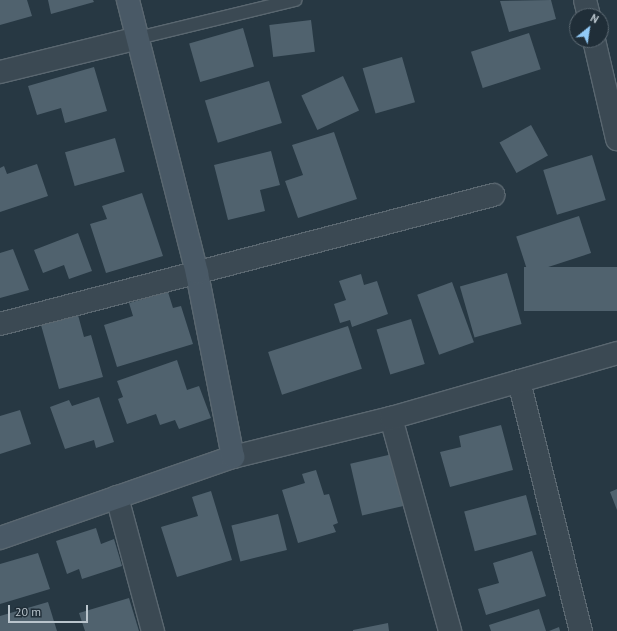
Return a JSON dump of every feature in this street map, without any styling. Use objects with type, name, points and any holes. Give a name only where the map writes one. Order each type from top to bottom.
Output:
[{"type":"street","points":[[128,0],[197,273],[233,457]]},
{"type":"street","points":[[0,72],[138,38]]},
{"type":"street","points":[[596,48],[617,139]]},
{"type":"street","points":[[0,324],[493,194]]},
{"type":"street","points":[[0,538],[233,457],[391,418],[617,353]]},
{"type":"street","points":[[519,380],[581,631]]},
{"type":"street","points":[[391,418],[450,631]]},
{"type":"street","points":[[117,497],[153,631]]},
{"type":"lane","points":[[138,38],[296,0]]},
{"type":"building","points":[[0,0],[27,0],[32,16],[0,25]]},
{"type":"building","points":[[48,0],[93,0],[94,2],[51,14]]},
{"type":"building","points":[[551,0],[556,19],[509,32],[500,1]]},
{"type":"building","points":[[311,20],[315,52],[273,57],[269,25]]},
{"type":"building","points":[[243,28],[254,66],[200,82],[189,43]]},
{"type":"building","points":[[529,33],[541,69],[483,88],[471,52]]},
{"type":"building","points":[[402,57],[415,102],[376,113],[363,68]]},
{"type":"building","points":[[94,67],[107,111],[65,123],[61,108],[37,115],[28,86]]},
{"type":"building","points":[[343,76],[359,110],[317,130],[301,95]]},
{"type":"building","points":[[269,81],[282,123],[218,143],[205,101]]},
{"type":"building","points":[[531,125],[548,156],[516,173],[500,142]]},
{"type":"building","points":[[334,132],[357,199],[298,218],[285,181],[303,175],[292,145]]},
{"type":"building","points":[[115,138],[125,172],[75,186],[65,152]]},
{"type":"building","points":[[271,151],[280,185],[260,190],[265,211],[228,220],[214,165]]},
{"type":"building","points":[[592,155],[606,200],[557,215],[543,170]]},
{"type":"building","points":[[37,164],[48,196],[0,212],[0,168],[4,166],[7,174]]},
{"type":"building","points":[[142,193],[163,256],[106,273],[90,224],[107,219],[102,206]]},
{"type":"building","points":[[579,216],[591,253],[528,273],[516,236]]},
{"type":"building","points":[[78,233],[92,271],[69,279],[64,265],[43,273],[34,250]]},
{"type":"building","points":[[13,249],[29,290],[0,298],[0,253]]},
{"type":"building","points":[[524,267],[617,267],[617,311],[524,311]]},
{"type":"building","points":[[507,273],[522,324],[475,337],[460,287]]},
{"type":"building","points":[[361,274],[364,285],[377,281],[388,314],[352,327],[350,320],[340,323],[334,304],[346,300],[339,281]]},
{"type":"building","points":[[452,282],[474,342],[439,355],[417,295]]},
{"type":"building","points":[[168,292],[173,308],[181,306],[193,344],[117,367],[104,325],[133,316],[129,303]]},
{"type":"building","points":[[78,315],[84,337],[91,335],[103,377],[59,389],[41,325]]},
{"type":"building","points":[[411,319],[425,364],[390,374],[377,330]]},
{"type":"building","points":[[348,326],[362,369],[282,395],[268,352]]},
{"type":"building","points":[[177,360],[187,390],[199,386],[211,418],[179,429],[175,420],[160,425],[156,414],[127,424],[118,399],[123,397],[117,381]]},
{"type":"building","points":[[99,397],[114,442],[96,448],[94,440],[65,449],[50,407],[69,400],[72,406]]},
{"type":"building","points":[[20,410],[31,444],[0,454],[0,416]]},
{"type":"building","points":[[501,425],[513,470],[450,487],[440,452],[461,447],[459,436]]},
{"type":"building","points":[[397,453],[409,505],[362,515],[350,464]]},
{"type":"building","points":[[316,470],[324,495],[329,494],[338,523],[333,525],[336,532],[298,543],[282,490],[305,483],[302,474]]},
{"type":"building","points":[[617,489],[617,510],[610,492]]},
{"type":"building","points":[[211,491],[232,560],[177,577],[161,527],[198,516],[192,497]]},
{"type":"building","points":[[526,495],[537,535],[475,551],[464,512]]},
{"type":"building","points":[[278,514],[287,550],[240,562],[231,526]]},
{"type":"building","points":[[96,528],[101,544],[114,539],[122,566],[82,579],[79,569],[67,574],[56,541]]},
{"type":"building","points":[[532,551],[546,596],[486,615],[478,589],[499,583],[493,563]]},
{"type":"building","points":[[38,553],[50,589],[0,604],[0,564]]},
{"type":"building","points":[[129,598],[139,631],[85,631],[79,613]]},
{"type":"building","points":[[48,602],[57,631],[0,631],[0,616]]},
{"type":"building","points":[[539,609],[546,631],[491,631],[489,625]]},
{"type":"building","points":[[388,623],[389,631],[353,631],[353,630]]},
{"type":"building","points":[[559,627],[560,631],[549,631]]}]
